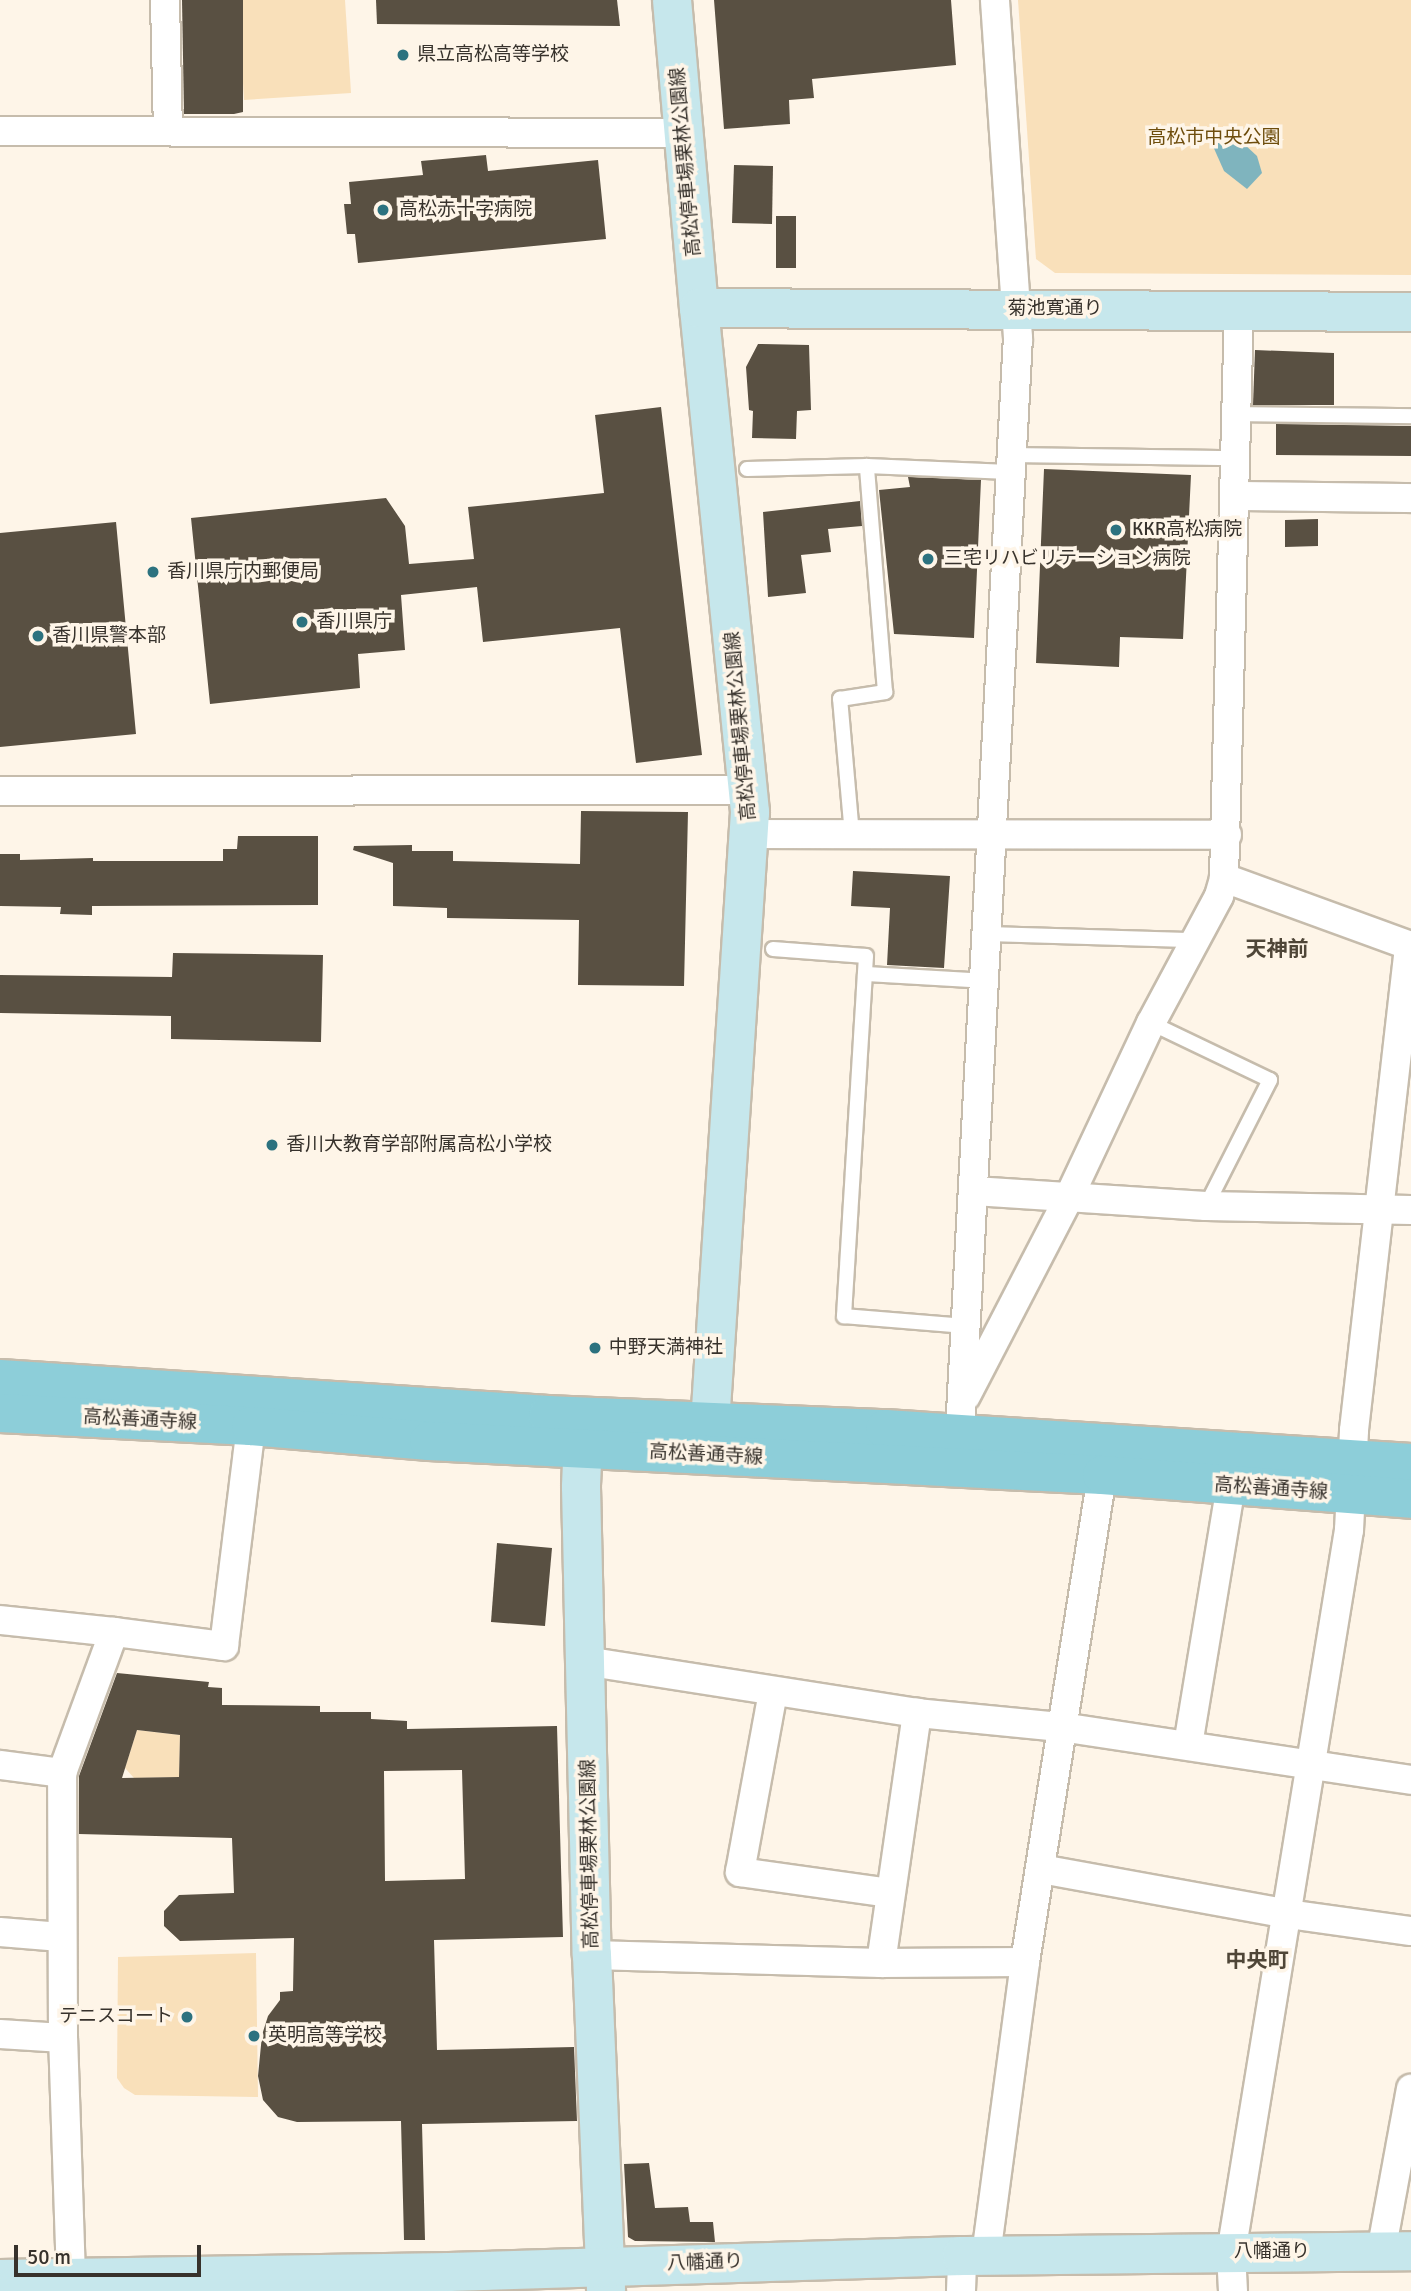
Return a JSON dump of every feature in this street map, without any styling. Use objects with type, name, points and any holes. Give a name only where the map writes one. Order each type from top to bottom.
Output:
[{"type":"main road","name":"高松停車場栗林公園線","points":[[672,0],[699,308],[748,790],[750,834],[709,1437]]},
{"type":"main road","name":"菊池寛通り","points":[[699,308],[1411,312]]},
{"type":"main road","name":"高松善通寺線","points":[[0,1379],[583,1433]]},
{"type":"main road","name":"高松善通寺線","points":[[0,1413],[251,1426],[709,1437],[961,1434],[1105,1460],[1351,1477],[1411,1499]]},
{"type":"main road","name":"高松停車場栗林公園線","points":[[583,1433],[592,1955],[606,2279]]},
{"type":"main road","name":"高松善通寺線","points":[[1351,1477],[1411,1463]]},
{"type":"main road","name":"八幡通り","points":[[0,2278],[87,2282],[450,2282],[970,2267],[1231,2253],[1396,2252]]},
{"type":"street","points":[[165,0],[169,131]]},
{"type":"street","points":[[961,1434],[988,934],[1017,309],[995,0]]},
{"type":"street","points":[[0,131],[684,133]]},
{"type":"street","points":[[961,1434],[1069,1197],[1152,1023],[1219,896],[1224,878],[1239,309]]},
{"type":"street","points":[[1236,496],[1411,498]]},
{"type":"street","points":[[0,791],[748,790]]},
{"type":"street","points":[[750,834],[1227,835]]},
{"type":"street","points":[[1224,878],[1410,946],[1377,1209],[1351,1477],[1349,1530],[1231,2253],[1233,2291]]},
{"type":"street","points":[[974,1191],[1206,1206],[1411,1210]]},
{"type":"street","points":[[0,1620],[224,1646],[251,1426]]},
{"type":"street","points":[[970,2267],[1041,1869],[1060,1727],[1105,1460]]},
{"type":"street","points":[[1188,1745],[1233,1469]]},
{"type":"street","points":[[87,2282],[63,2038],[62,1773],[114,1632]]},
{"type":"street","points":[[585,1661],[917,1713],[1060,1727],[1411,1780]]},
{"type":"street","points":[[773,1692],[740,1872],[890,1893]]},
{"type":"street","points":[[881,1963],[917,1713]]},
{"type":"street","points":[[0,1765],[62,1773]]},
{"type":"street","points":[[1041,1869],[1288,1914],[1411,1931]]},
{"type":"street","points":[[0,1932],[61,1937]]},
{"type":"street","points":[[592,1955],[881,1963],[1025,1962]]},
{"type":"street","points":[[0,2034],[63,2038]]},
{"type":"street","points":[[1396,2252],[1411,2089]]},
{"type":"lane","points":[[1237,414],[1411,416]]},
{"type":"lane","points":[[747,469],[1237,458]]},
{"type":"lane","points":[[852,835],[840,699],[885,692],[867,466]]},
{"type":"lane","points":[[988,934],[1197,940]]},
{"type":"lane","points":[[773,949],[866,956],[844,1316],[965,1326]]},
{"type":"lane","points":[[865,974],[985,981]]},
{"type":"lane","points":[[1152,1023],[1270,1080],[1206,1206]]},
{"type":"green space","points":[[238,0],[345,0],[351,93],[244,100]]},
{"type":"green space","name":"高松市中央公園","points":[[1018,0],[1411,0],[1411,275],[1055,273],[1036,259]]},
{"type":"green space","points":[[137,1730],[180,1735],[179,1777],[134,1778],[125,1768]]},
{"type":"green space","name":"テニスコート","points":[[256,1953],[258,2097],[135,2095],[124,2088],[117,2078],[118,1957]]},
{"type":"water","points":[[1230,131],[1257,156],[1262,173],[1247,189],[1224,171],[1212,144]]},
{"type":"building","points":[[182,0],[243,0],[243,112],[184,114]]},
{"type":"building","points":[[376,0],[617,0],[620,26],[377,24]]},
{"type":"building","points":[[714,0],[951,0],[956,65],[812,79],[814,98],[789,100],[790,124],[724,129]]},
{"type":"building","points":[[486,155],[488,171],[598,160],[606,239],[358,263],[355,234],[347,234],[344,204],[351,204],[349,182],[423,175],[421,161]]},
{"type":"building","points":[[734,165],[773,166],[772,224],[732,223]]},
{"type":"building","points":[[776,216],[796,216],[796,268],[776,268]]},
{"type":"building","points":[[758,344],[809,345],[811,410],[797,411],[796,439],[752,438],[753,411],[749,410],[746,367]]},
{"type":"building","points":[[1255,350],[1334,353],[1334,405],[1253,405]]},
{"type":"building","points":[[661,407],[702,755],[636,763],[620,628],[483,642],[477,587],[401,595],[405,650],[358,654],[360,688],[210,704],[191,518],[386,498],[405,526],[409,564],[474,559],[468,507],[604,493],[595,415]]},
{"type":"building","points":[[1276,424],[1411,426],[1411,456],[1276,455]]},
{"type":"building","points":[[1044,469],[1191,475],[1183,639],[1120,637],[1119,667],[1036,663]]},
{"type":"building","points":[[908,477],[981,480],[974,638],[894,634],[879,490],[910,487]]},
{"type":"building","points":[[860,501],[862,526],[828,529],[831,552],[801,555],[806,593],[768,597],[763,512]]},
{"type":"building","points":[[1318,519],[1318,546],[1285,547],[1285,520]]},
{"type":"building","name":"香川県警本部","points":[[116,522],[136,734],[0,747],[0,533]]},
{"type":"building","points":[[581,811],[688,812],[684,986],[578,985],[579,920],[447,918],[447,908],[393,906],[393,863],[353,850],[354,846],[412,845],[412,851],[453,851],[453,861],[580,864]]},
{"type":"building","points":[[238,836],[318,836],[318,905],[92,906],[92,915],[60,914],[61,907],[0,906],[0,854],[20,854],[20,860],[93,858],[93,861],[223,861],[223,849],[237,849]]},
{"type":"building","points":[[853,871],[950,876],[944,968],[887,965],[890,908],[851,906]]},
{"type":"building","points":[[173,953],[323,955],[321,1042],[171,1039],[171,1016],[0,1013],[0,975],[172,977]]},
{"type":"building","points":[[497,1543],[552,1548],[545,1626],[491,1622]]},
{"type":"building","name":"英明高等学校","points":[[117,1673],[209,1682],[208,1687],[222,1688],[222,1705],[320,1706],[320,1712],[371,1712],[371,1719],[407,1721],[407,1729],[557,1726],[563,1937],[434,1940],[437,2050],[574,2047],[577,2121],[422,2124],[425,2240],[404,2240],[401,2121],[297,2122],[278,2117],[263,2100],[258,2076],[262,2035],[268,2016],[280,2000],[280,1992],[293,1991],[294,1938],[180,1941],[164,1926],[164,1911],[179,1895],[234,1893],[232,1838],[79,1834],[79,1776]],"holes":[[[137,1730],[180,1735],[179,1777],[122,1778]],[[462,1770],[465,1879],[385,1881],[384,1771]]]},
{"type":"building","points":[[649,2163],[655,2208],[688,2207],[690,2222],[713,2222],[715,2242],[635,2241],[628,2237],[624,2164]]},
{"type":"place","name":"県立高松高等学校","points":[[403,55]]},
{"type":"place","name":"高松赤十字病院","points":[[383,210]]},
{"type":"place","name":"KKR高松病院","points":[[1116,530]]},
{"type":"place","name":"三宅リハビリテーション病院","points":[[928,559]]},
{"type":"place","name":"香川県庁内郵便局","points":[[153,572]]},
{"type":"place","name":"香川県庁","points":[[302,622]]},
{"type":"place","name":"香川県警本部","points":[[38,636]]},
{"type":"place","name":"香川大教育学部附属高松小学校","points":[[272,1145]]},
{"type":"place","name":"中野天満神社","points":[[595,1348]]},
{"type":"place","name":"テニスコート","points":[[187,2017]]},
{"type":"place","name":"英明高等学校","points":[[254,2036]]},
{"type":"district","name":"天神前","points":[[1277,949]]},
{"type":"district","name":"中央町","points":[[1257,1960]]}]
